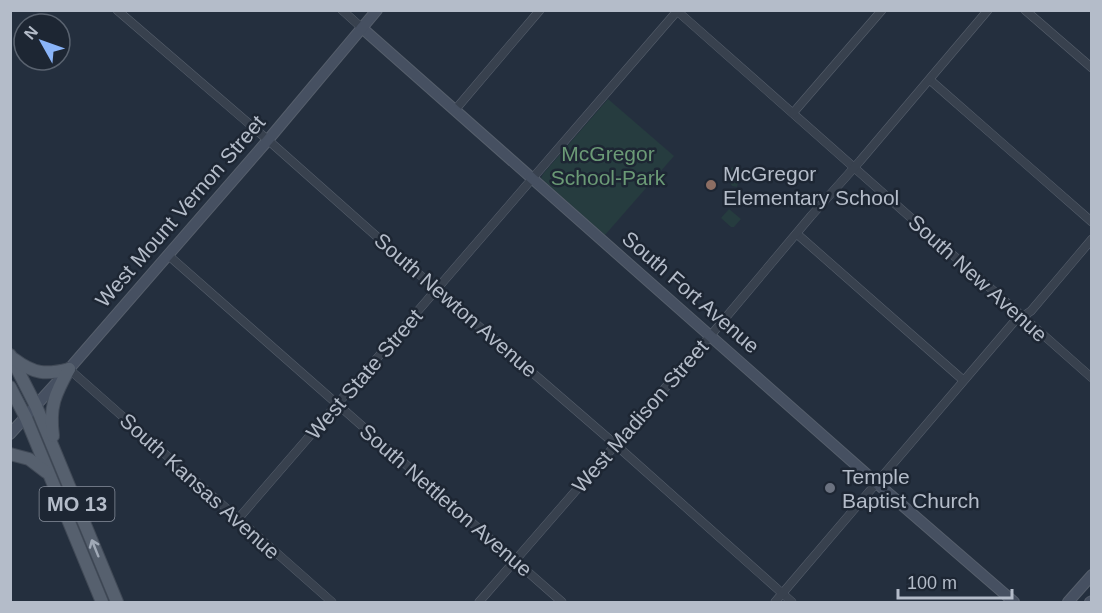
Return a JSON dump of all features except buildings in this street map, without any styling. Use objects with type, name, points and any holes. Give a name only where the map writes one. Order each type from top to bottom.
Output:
[{"type":"main road","points":[[11,356],[31,370],[44,373],[69,369]]},
{"type":"main road","name":"MO 13","points":[[11,356],[36,406],[117,603]]},
{"type":"main road","points":[[58,459],[51,414],[56,395],[69,369]]},
{"type":"main road","name":"MO 13","points":[[10,387],[26,418],[102,603]]},
{"type":"main road","points":[[10,454],[33,461],[49,475]]},
{"type":"street","name":"South Fort Avenue","points":[[342,10],[1014,603]]},
{"type":"street","name":"West Mount Vernon Street","points":[[10,434],[268,140],[377,10]]},
{"type":"street","points":[[455,110],[540,10]]},
{"type":"street","points":[[793,113],[882,10]]},
{"type":"street","name":"West Madison Street","points":[[479,603],[988,10]]},
{"type":"street","points":[[1025,10],[1092,68]]},
{"type":"street","name":"South New Avenue","points":[[677,11],[1092,378]]},
{"type":"street","name":"West State Street","points":[[238,519],[677,11]]},
{"type":"street","name":"South Newton Avenue","points":[[121,12],[616,445],[792,603]]},
{"type":"street","points":[[930,80],[1092,222]]},
{"type":"street","points":[[797,234],[963,380]]},
{"type":"street","points":[[775,603],[963,380],[1013,323],[1031,311],[1092,239]]},
{"type":"street","name":"South Nettleton Avenue","points":[[168,255],[562,603]]},
{"type":"street","name":"South Kansas Avenue","points":[[69,369],[332,603]]},
{"type":"street","points":[[1068,603],[1092,575]]},
{"type":"green space","name":"McGregor School-Park","points":[[608,99],[674,156],[605,235],[541,178]]},
{"type":"green space","points":[[732,167],[741,171],[737,187],[732,186],[726,177]]},
{"type":"green space","points":[[729,209],[741,219],[734,227],[721,218]]},
{"type":"place","name":"McGregor Elementary School","points":[[711,185]]},
{"type":"place","name":"Temple Baptist Church","points":[[830,488]]}]
